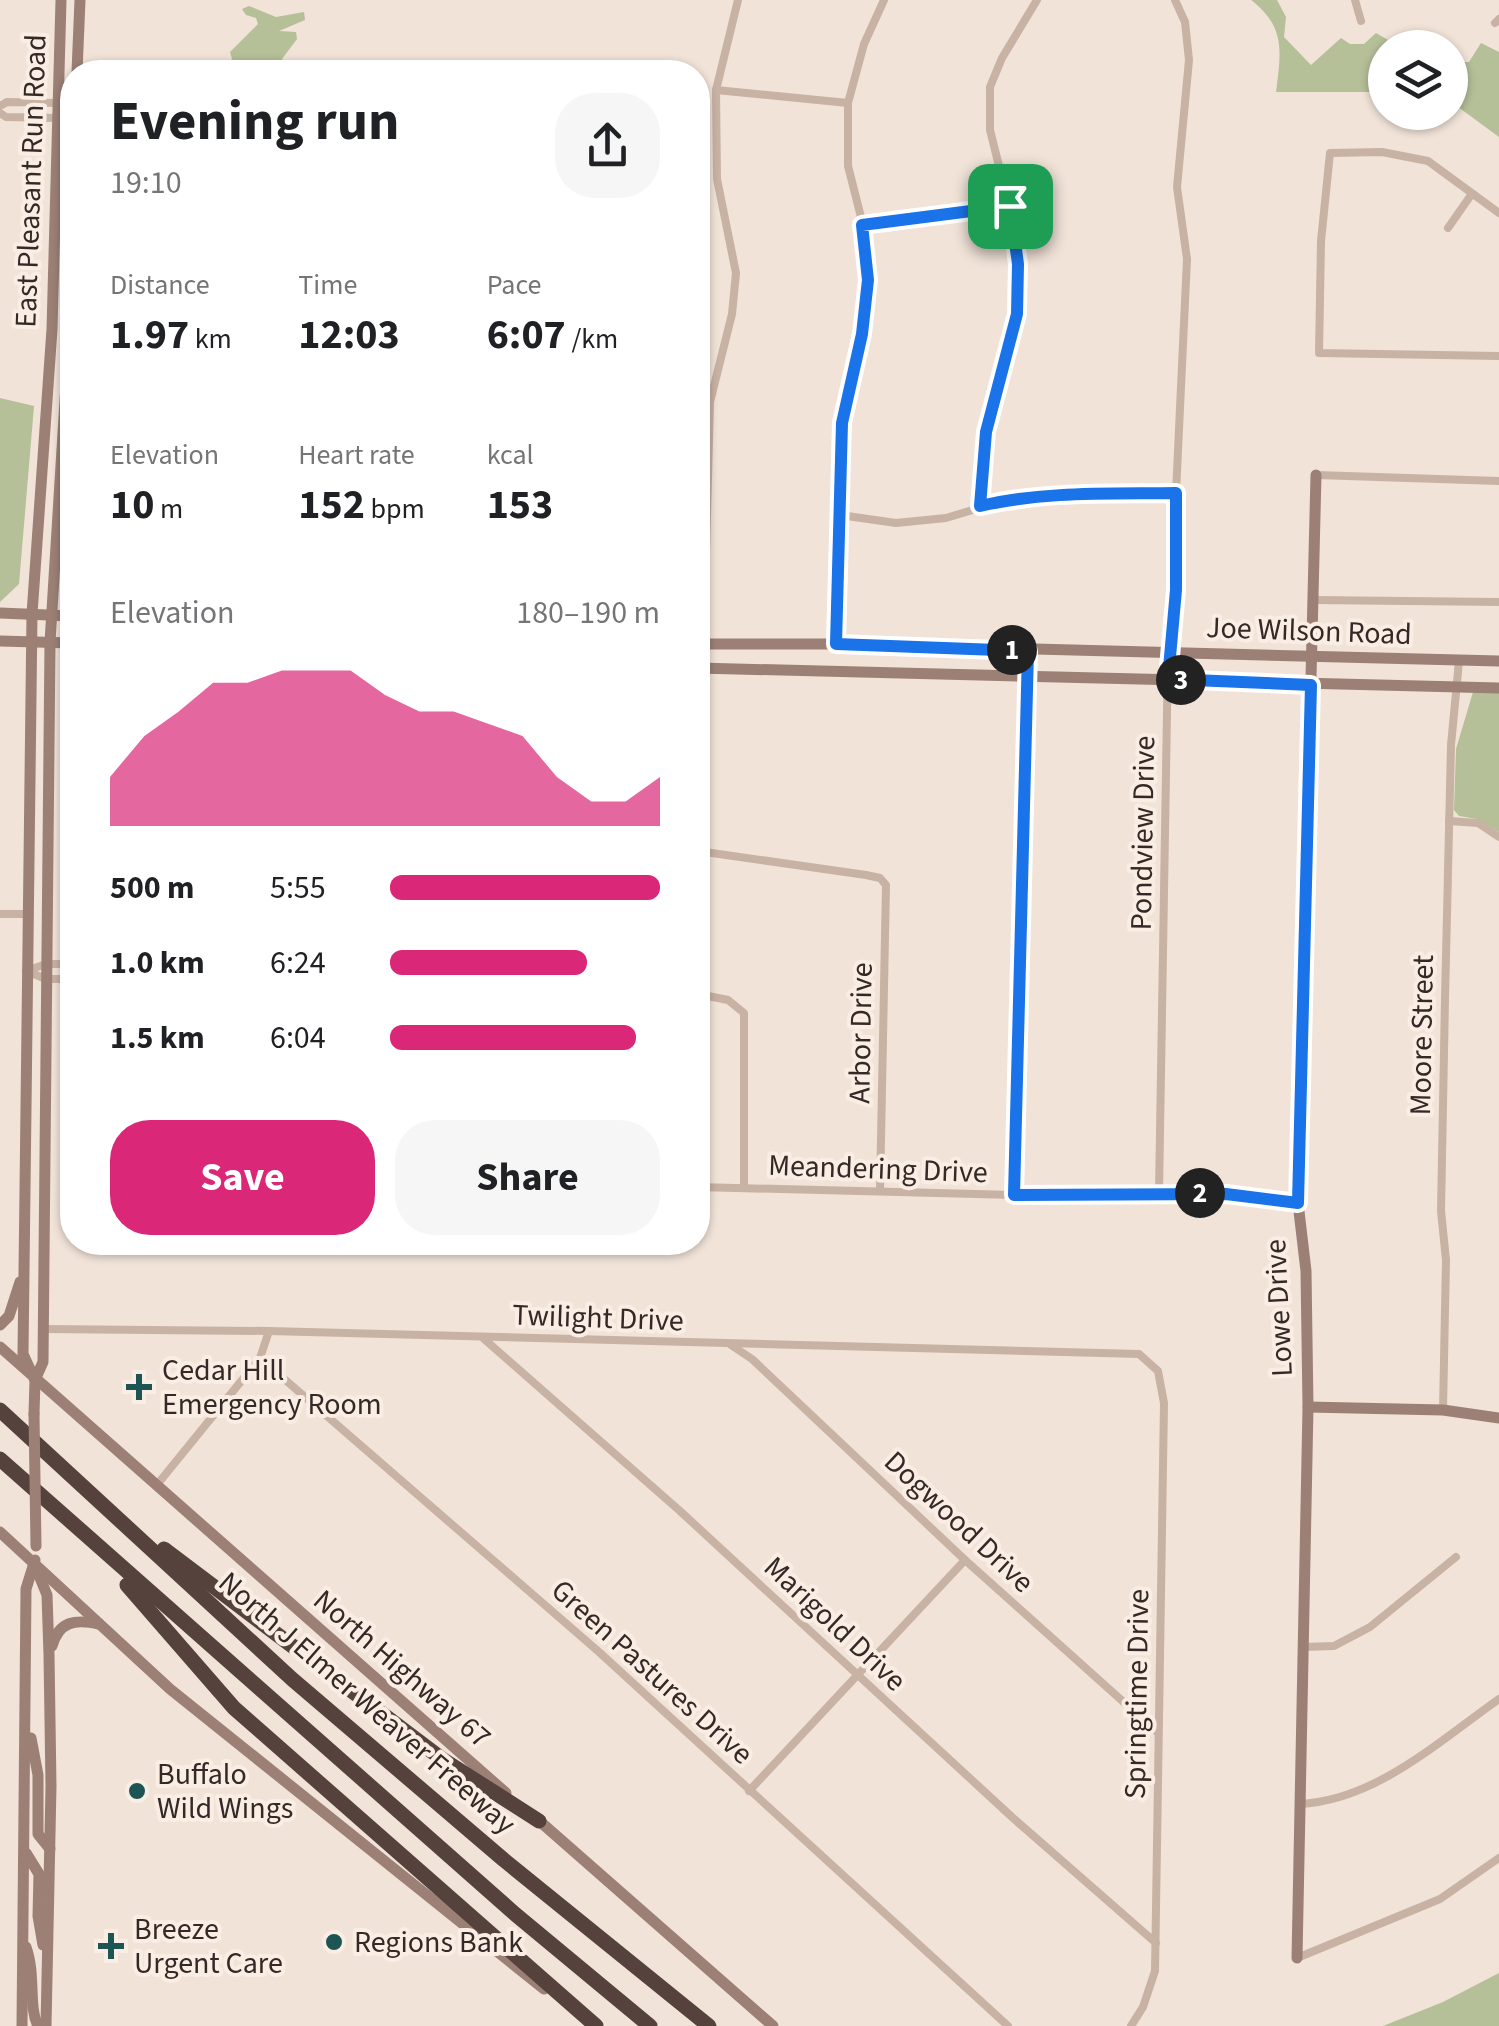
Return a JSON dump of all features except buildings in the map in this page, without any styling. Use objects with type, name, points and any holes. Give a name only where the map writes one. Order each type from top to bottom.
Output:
[{"type":"highway","name":"North J Elmer Weaver Freeway","points":[[0,1410],[292,1679],[504,1860],[708,2026]]},
{"type":"highway","name":"North J Elmer Weaver Freeway","points":[[0,1459],[500,1901],[650,2026]]},
{"type":"highway","points":[[86,1489],[442,1760],[539,1821]]},
{"type":"highway","points":[[82,1533],[234,1708],[593,2026]]},
{"type":"main road","name":"East Pleasant Run Road","points":[[36,1380],[23,1354],[32,614],[50,366],[61,0]]},
{"type":"main road","name":"East Pleasant Run Road","points":[[78,60],[80,0]]},
{"type":"main road","name":"Lowe Drive","points":[[1297,1958],[1308,1407],[1306,1271],[1298,1203],[1316,475]]},
{"type":"main road","name":"East Pleasant Run Road","points":[[22,2026],[26,1589],[36,1546],[34,1414],[36,1380],[43,1362],[50,642],[60,485]]},
{"type":"main road","points":[[0,613],[60,615]]},
{"type":"main road","points":[[0,641],[60,642]]},
{"type":"main road","name":"Joe Wilson Road","points":[[710,644],[1499,661]]},
{"type":"main road","name":"Joe Wilson Road","points":[[710,668],[1499,688]]},
{"type":"main road","points":[[0,1325],[9,1316],[24,1268]]},
{"type":"main road","name":"North Highway 67","points":[[0,1347],[773,2026]]},
{"type":"main road","points":[[1308,1407],[1443,1410],[1499,1418]]},
{"type":"main road","points":[[0,1532],[170,1689],[593,2026]]},
{"type":"main road","name":"East Pleasant Run Road","points":[[34,1564],[48,1595],[50,1848],[46,2026]]},
{"type":"main road","points":[[49,1655],[62,1626],[74,1620],[100,1624]]},
{"type":"main road","points":[[27,1713],[38,1776],[38,1834],[50,1848]]},
{"type":"main road","points":[[25,1852],[39,1874],[38,1916],[47,1979]]},
{"type":"main road","points":[[23,1939],[34,1968],[34,2019],[38,2026]]},
{"type":"street","points":[[710,402],[732,314],[736,272],[717,179],[716,90],[738,0]]},
{"type":"street","points":[[836,644],[842,423],[862,334],[868,280],[862,225],[848,166],[848,103],[864,44],[884,0]]},
{"type":"street","points":[[980,506],[986,432],[1017,314],[1018,264],[1010,206],[990,130],[990,86],[1036,0]]},
{"type":"street","name":"Pondview Drive","points":[[1160,1192],[1168,652],[1176,590],[1176,493],[1187,259],[1177,187],[1189,60],[1185,22],[1175,0]]},
{"type":"street","points":[[1355,0],[1361,22]]},
{"type":"street","points":[[716,90],[848,103]]},
{"type":"street","points":[[0,106],[7,102],[58,102]]},
{"type":"street","points":[[0,114],[58,118]]},
{"type":"street","points":[[1499,213],[1417,157],[1382,152],[1330,154],[1322,240],[1319,353],[1499,356]]},
{"type":"street","points":[[1448,228],[1471,195]]},
{"type":"street","points":[[862,225],[1010,206]]},
{"type":"street","points":[[1316,475],[1499,481]]},
{"type":"street","points":[[840,515],[896,522],[946,518],[1009,499],[1176,493]]},
{"type":"street","points":[[1313,600],[1499,602]]},
{"type":"street","points":[[1014,1195],[1028,651]]},
{"type":"street","name":"Moore Street","points":[[1443,1410],[1446,1260],[1441,1210],[1449,821],[1459,661]]},
{"type":"street","points":[[1449,821],[1478,823],[1499,837]]},
{"type":"street","name":"Arbor Drive","points":[[710,853],[880,878],[886,885],[880,1192]]},
{"type":"street","points":[[0,914],[27,914]]},
{"type":"street","points":[[26,971],[60,964]]},
{"type":"street","points":[[26,971],[46,979],[60,979]]},
{"type":"street","points":[[710,996],[728,1000],[744,1013],[744,1187]]},
{"type":"street","name":"Meandering Drive","points":[[710,1187],[1014,1195],[1160,1192],[1226,1194],[1298,1203]]},
{"type":"street","name":"Twilight Drive","points":[[43,1329],[1128,1353],[1149,1361]]},
{"type":"street","points":[[156,1486],[260,1358],[268,1331]]},
{"type":"street","name":"Marigold Drive","points":[[483,1338],[667,1499],[857,1676],[1156,1944]]},
{"type":"street","name":"Dogwood Drive","points":[[730,1344],[752,1359],[1157,1732]]},
{"type":"street","name":"Green Pastures Drive","points":[[260,1358],[500,1564],[1008,2026]]},
{"type":"street","name":"Springtime Drive","points":[[1131,2026],[1143,2007],[1156,1971],[1164,1403],[1163,1382],[1149,1361]]},
{"type":"street","points":[[1302,1647],[1334,1646],[1370,1628],[1456,1557]]},
{"type":"street","points":[[749,1792],[966,1560]]},
{"type":"street","points":[[1299,1804],[1324,1803],[1387,1778],[1499,1699]]},
{"type":"street","points":[[1297,1958],[1440,1899],[1499,1858]]},
{"type":"green space","points":[[1251,0],[1277,0],[1286,17],[1284,37],[1311,65],[1341,38],[1350,44],[1368,40],[1368,92],[1276,92],[1280,52],[1276,30]]},
{"type":"green space","points":[[249,6],[276,17],[304,12],[305,20],[279,31],[296,32],[297,39],[282,60],[231,60],[230,52],[258,24],[256,18],[242,9]]},
{"type":"green space","points":[[1481,43],[1499,52],[1499,137],[1468,114],[1469,62]]},
{"type":"green space","points":[[0,398],[34,406],[19,584],[0,602]]},
{"type":"green space","points":[[1473,692],[1499,692],[1499,832],[1477,819],[1459,816],[1454,810],[1456,749]]},
{"type":"green space","points":[[1499,1973],[1499,2026],[1383,2026],[1443,2002]]},
{"type":"place","name":"Cedar Hill Emergency Room","points":[[139,1387]]},
{"type":"place","name":"Buffalo Wild Wings","points":[[137,1791]]},
{"type":"place","name":"Regions Bank","points":[[334,1942]]},
{"type":"place","name":"Breeze Urgent Care","points":[[111,1946]]},
{"type":"route","points":[[1010,206],[1018,264],[1017,314],[986,432],[980,506],[1009,499],[1082,494],[1176,493],[1176,590],[1168,679],[1311,685],[1298,1203],[1226,1194],[1160,1192],[1014,1195],[1028,651],[836,644],[842,423],[862,334],[868,280],[862,225],[1010,206]]}]
